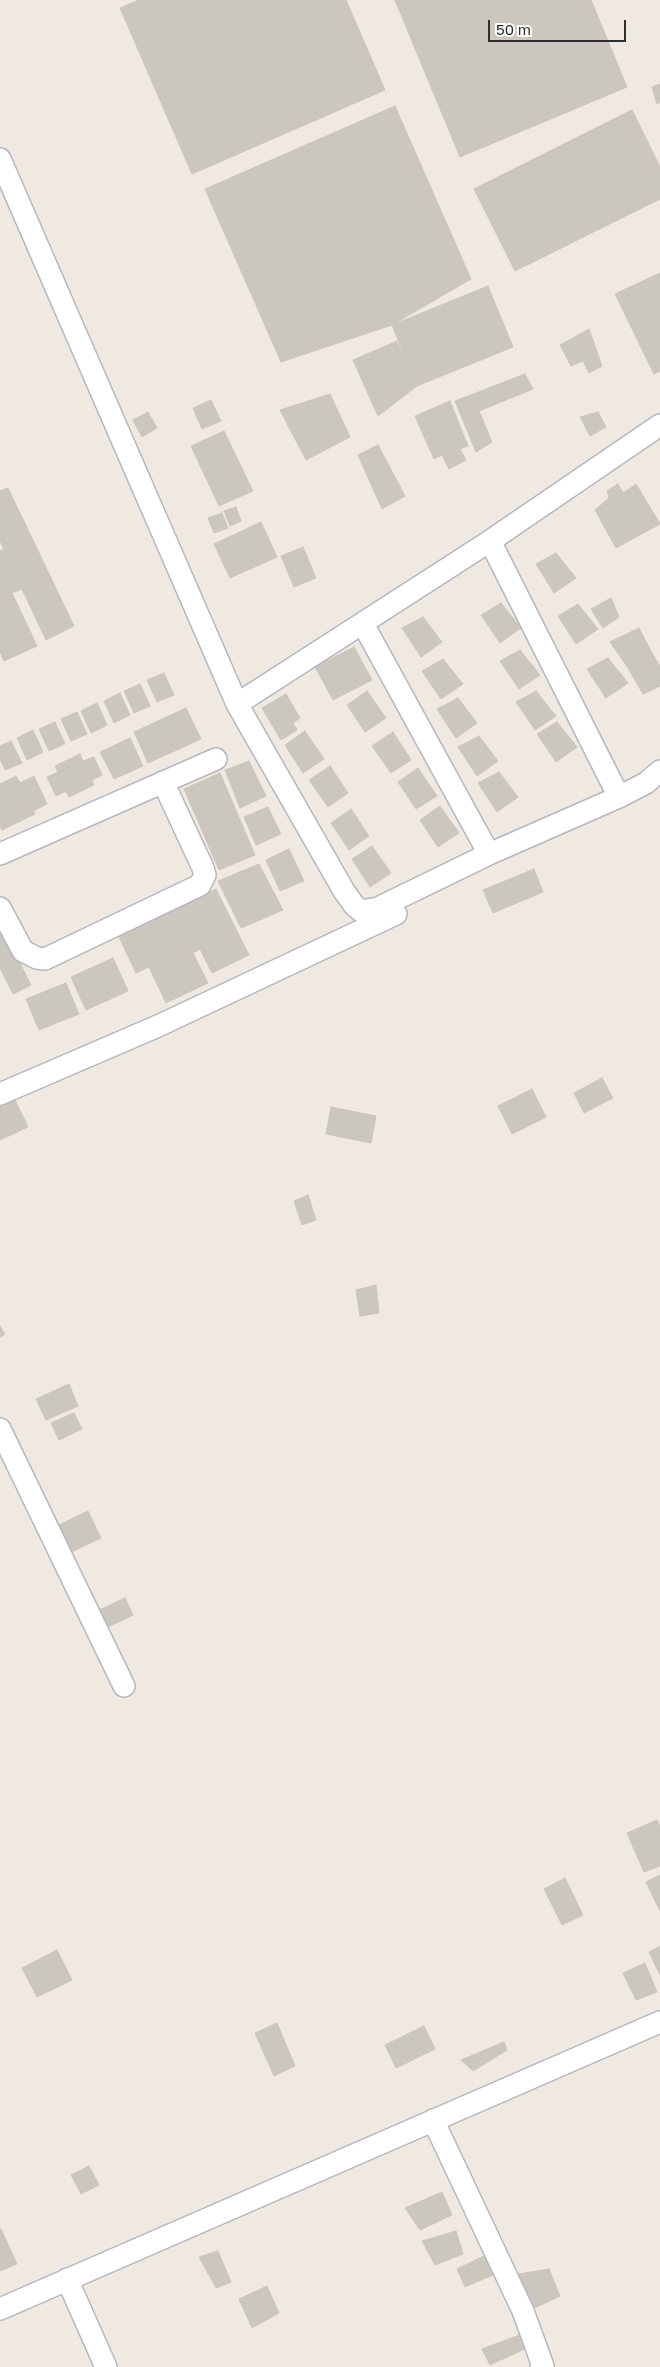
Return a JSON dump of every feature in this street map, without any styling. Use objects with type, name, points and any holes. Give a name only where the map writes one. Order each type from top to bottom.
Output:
[{"type":"street","points":[[0,159],[237,704],[344,892],[361,911],[378,908],[489,854],[619,797],[646,783],[660,771]]},
{"type":"street","points":[[237,704],[490,541],[660,425]]},
{"type":"street","points":[[490,541],[619,797]]},
{"type":"street","points":[[363,624],[489,854]]},
{"type":"street","points":[[0,854],[216,759]]},
{"type":"street","points":[[0,908],[23,951],[37,958],[44,958],[200,885],[204,875],[203,868],[163,782]]},
{"type":"street","points":[[0,1094],[158,1026],[660,789]]},
{"type":"street","points":[[0,1429],[124,1686]]},
{"type":"street","points":[[0,2309],[660,2022]]},
{"type":"street","points":[[434,2120],[523,2311],[543,2366],[540,2367]]},
{"type":"street","points":[[67,2280],[106,2367]]},
{"type":"building","points":[[139,0],[346,0],[385,90],[192,174],[120,8]]},
{"type":"building","points":[[395,0],[591,0],[627,87],[460,157]]},
{"type":"building","points":[[660,84],[660,102],[657,104],[652,87]]},
{"type":"building","points":[[395,106],[471,279],[392,325],[281,362],[205,189]]},
{"type":"building","points":[[632,110],[660,167],[660,199],[515,271],[474,189]]},
{"type":"building","points":[[660,273],[660,371],[654,374],[615,294]]},
{"type":"building","points":[[488,286],[513,347],[417,386],[392,325]]},
{"type":"building","points":[[589,329],[602,366],[589,373],[583,361],[571,366],[560,345]]},
{"type":"building","points":[[397,341],[417,386],[378,416],[353,360]]},
{"type":"building","points":[[525,374],[533,389],[479,411],[492,442],[476,452],[455,401]]},
{"type":"building","points":[[330,394],[350,437],[306,460],[280,410]]},
{"type":"building","points":[[211,400],[221,421],[202,429],[193,408]]},
{"type":"building","points":[[450,401],[468,446],[460,449],[466,460],[449,469],[442,455],[434,459],[415,416]]},
{"type":"building","points":[[148,412],[157,428],[142,437],[133,420]]},
{"type":"building","points":[[598,412],[606,427],[590,436],[580,417]]},
{"type":"building","points":[[224,431],[253,491],[219,506],[191,446]]},
{"type":"building","points":[[378,445],[405,496],[382,509],[358,455]]},
{"type":"building","points":[[618,484],[623,493],[636,484],[660,524],[616,548],[595,510],[609,498],[607,491]]},
{"type":"building","points":[[8,488],[74,626],[46,640],[22,589],[12,593],[37,646],[4,661],[0,652],[0,551],[4,549],[0,541],[0,491]]},
{"type":"building","points":[[236,507],[241,521],[230,526],[224,511]]},
{"type":"building","points":[[222,513],[228,528],[214,533],[208,518]]},
{"type":"building","points":[[261,522],[277,557],[230,578],[214,544]]},
{"type":"building","points":[[303,547],[316,578],[294,587],[281,556]]},
{"type":"building","points":[[556,553],[576,578],[554,593],[536,564]]},
{"type":"building","points":[[611,598],[619,617],[603,628],[591,609]]},
{"type":"building","points":[[501,603],[521,628],[500,643],[481,615]]},
{"type":"building","points":[[578,604],[598,629],[576,644],[558,616]]},
{"type":"building","points":[[423,617],[442,642],[421,657],[402,628]]},
{"type":"building","points":[[639,628],[652,653],[628,668],[610,642]]},
{"type":"building","points":[[354,647],[372,680],[333,700],[315,667]]},
{"type":"building","points":[[520,650],[540,675],[519,689],[500,661]]},
{"type":"building","points":[[652,653],[660,666],[660,686],[643,694],[628,668]]},
{"type":"building","points":[[608,658],[628,683],[606,698],[587,669]]},
{"type":"building","points":[[443,659],[463,684],[441,699],[422,671]]},
{"type":"building","points":[[164,673],[174,695],[157,702],[147,680]]},
{"type":"building","points":[[140,684],[150,706],[134,713],[124,691]]},
{"type":"building","points":[[367,691],[386,718],[365,732],[347,705]]},
{"type":"building","points":[[536,691],[556,716],[535,730],[516,702]]},
{"type":"building","points":[[120,693],[130,715],[114,723],[104,701]]},
{"type":"building","points":[[286,694],[300,718],[293,723],[297,730],[281,740],[262,708]]},
{"type":"building","points":[[458,698],[477,723],[456,738],[437,709]]},
{"type":"building","points":[[97,703],[107,725],[91,733],[81,711]]},
{"type":"building","points":[[186,708],[201,739],[148,763],[134,732]]},
{"type":"building","points":[[77,712],[87,734],[71,741],[61,719]]},
{"type":"building","points":[[55,722],[65,744],[49,751],[39,729]]},
{"type":"building","points":[[557,722],[577,747],[556,762],[537,734]]},
{"type":"building","points":[[33,730],[43,752],[27,760],[17,738]]},
{"type":"building","points":[[305,731],[324,759],[303,773],[285,745]]},
{"type":"building","points":[[393,732],[411,760],[391,773],[372,746]]},
{"type":"building","points":[[479,736],[498,761],[477,776],[458,747]]},
{"type":"building","points":[[130,738],[143,766],[114,779],[100,752]]},
{"type":"building","points":[[11,741],[22,763],[5,770],[0,759],[0,746]]},
{"type":"building","points":[[80,754],[83,761],[94,757],[102,775],[92,780],[94,785],[69,797],[66,791],[56,796],[47,777],[58,772],[55,766]]},
{"type":"building","points":[[249,761],[266,796],[240,808],[225,770]]},
{"type":"building","points":[[330,766],[348,793],[328,807],[309,780]]},
{"type":"building","points":[[418,768],[437,796],[416,809],[398,782]]},
{"type":"building","points":[[499,772],[518,797],[497,812],[478,783]]},
{"type":"building","points":[[220,773],[255,855],[219,870],[184,789]]},
{"type":"building","points":[[16,776],[20,783],[34,776],[47,804],[33,811],[35,814],[2,830],[0,826],[0,784]]},
{"type":"building","points":[[440,806],[459,833],[438,847],[420,820]]},
{"type":"building","points":[[268,807],[281,834],[256,845],[244,817]]},
{"type":"building","points":[[351,809],[369,836],[349,850],[331,823]]},
{"type":"building","points":[[372,846],[391,873],[370,887],[352,859]]},
{"type":"building","points":[[289,849],[304,881],[280,891],[266,860]]},
{"type":"building","points":[[259,864],[283,910],[241,928],[218,881]]},
{"type":"building","points":[[534,869],[543,892],[493,913],[483,890]]},
{"type":"building","points":[[216,889],[249,955],[212,973],[200,949],[193,953],[208,983],[166,1003],[149,967],[136,973],[119,937]]},
{"type":"building","points":[[0,924],[31,985],[13,994],[0,968]]},
{"type":"building","points":[[113,958],[128,991],[86,1010],[71,977]]},
{"type":"building","points":[[66,983],[79,1014],[39,1030],[26,999]]},
{"type":"building","points":[[602,1078],[613,1098],[584,1113],[574,1093]]},
{"type":"building","points":[[532,1089],[546,1117],[512,1134],[498,1106]]},
{"type":"building","points":[[14,1098],[28,1127],[0,1140],[0,1105]]},
{"type":"building","points":[[331,1107],[376,1116],[371,1143],[326,1134]]},
{"type":"building","points":[[308,1195],[316,1220],[302,1225],[294,1201]]},
{"type":"building","points":[[376,1285],[379,1313],[360,1316],[356,1290]]},
{"type":"building","points":[[0,1326],[5,1334],[0,1337]]},
{"type":"building","points":[[69,1384],[78,1406],[46,1420],[36,1399]]},
{"type":"building","points":[[74,1413],[82,1429],[59,1440],[51,1423]]},
{"type":"building","points":[[88,1511],[101,1538],[69,1553],[57,1526]]},
{"type":"building","points":[[125,1598],[133,1615],[104,1629],[95,1612]]},
{"type":"building","points":[[657,1820],[660,1826],[660,1866],[644,1872],[627,1833]]},
{"type":"building","points":[[660,1875],[660,1911],[646,1882]]},
{"type":"building","points":[[565,1878],[583,1915],[562,1925],[544,1889]]},
{"type":"building","points":[[660,1946],[660,1975],[649,1952]]},
{"type":"building","points":[[57,1950],[72,1980],[37,1997],[22,1968]]},
{"type":"building","points":[[645,1963],[657,1992],[636,2000],[623,1973]]},
{"type":"building","points":[[277,2023],[295,2066],[274,2076],[255,2033]]},
{"type":"building","points":[[424,2026],[435,2049],[396,2068],[385,2045]]},
{"type":"building","points":[[504,2042],[507,2050],[473,2071],[461,2060]]},
{"type":"building","points":[[89,2166],[99,2185],[81,2194],[71,2175]]},
{"type":"building","points":[[442,2192],[452,2215],[420,2230],[405,2208]]},
{"type":"building","points":[[0,2230],[17,2264],[0,2271]]},
{"type":"building","points":[[456,2231],[463,2254],[435,2265],[422,2241]]},
{"type":"building","points":[[218,2251],[231,2282],[216,2288],[199,2257]]},
{"type":"building","points":[[486,2255],[495,2274],[465,2287],[457,2269]]},
{"type":"building","points":[[549,2269],[560,2296],[528,2311],[513,2275]]},
{"type":"building","points":[[267,2286],[279,2313],[252,2328],[239,2299]]},
{"type":"building","points":[[522,2334],[527,2348],[490,2365],[482,2349]]}]
